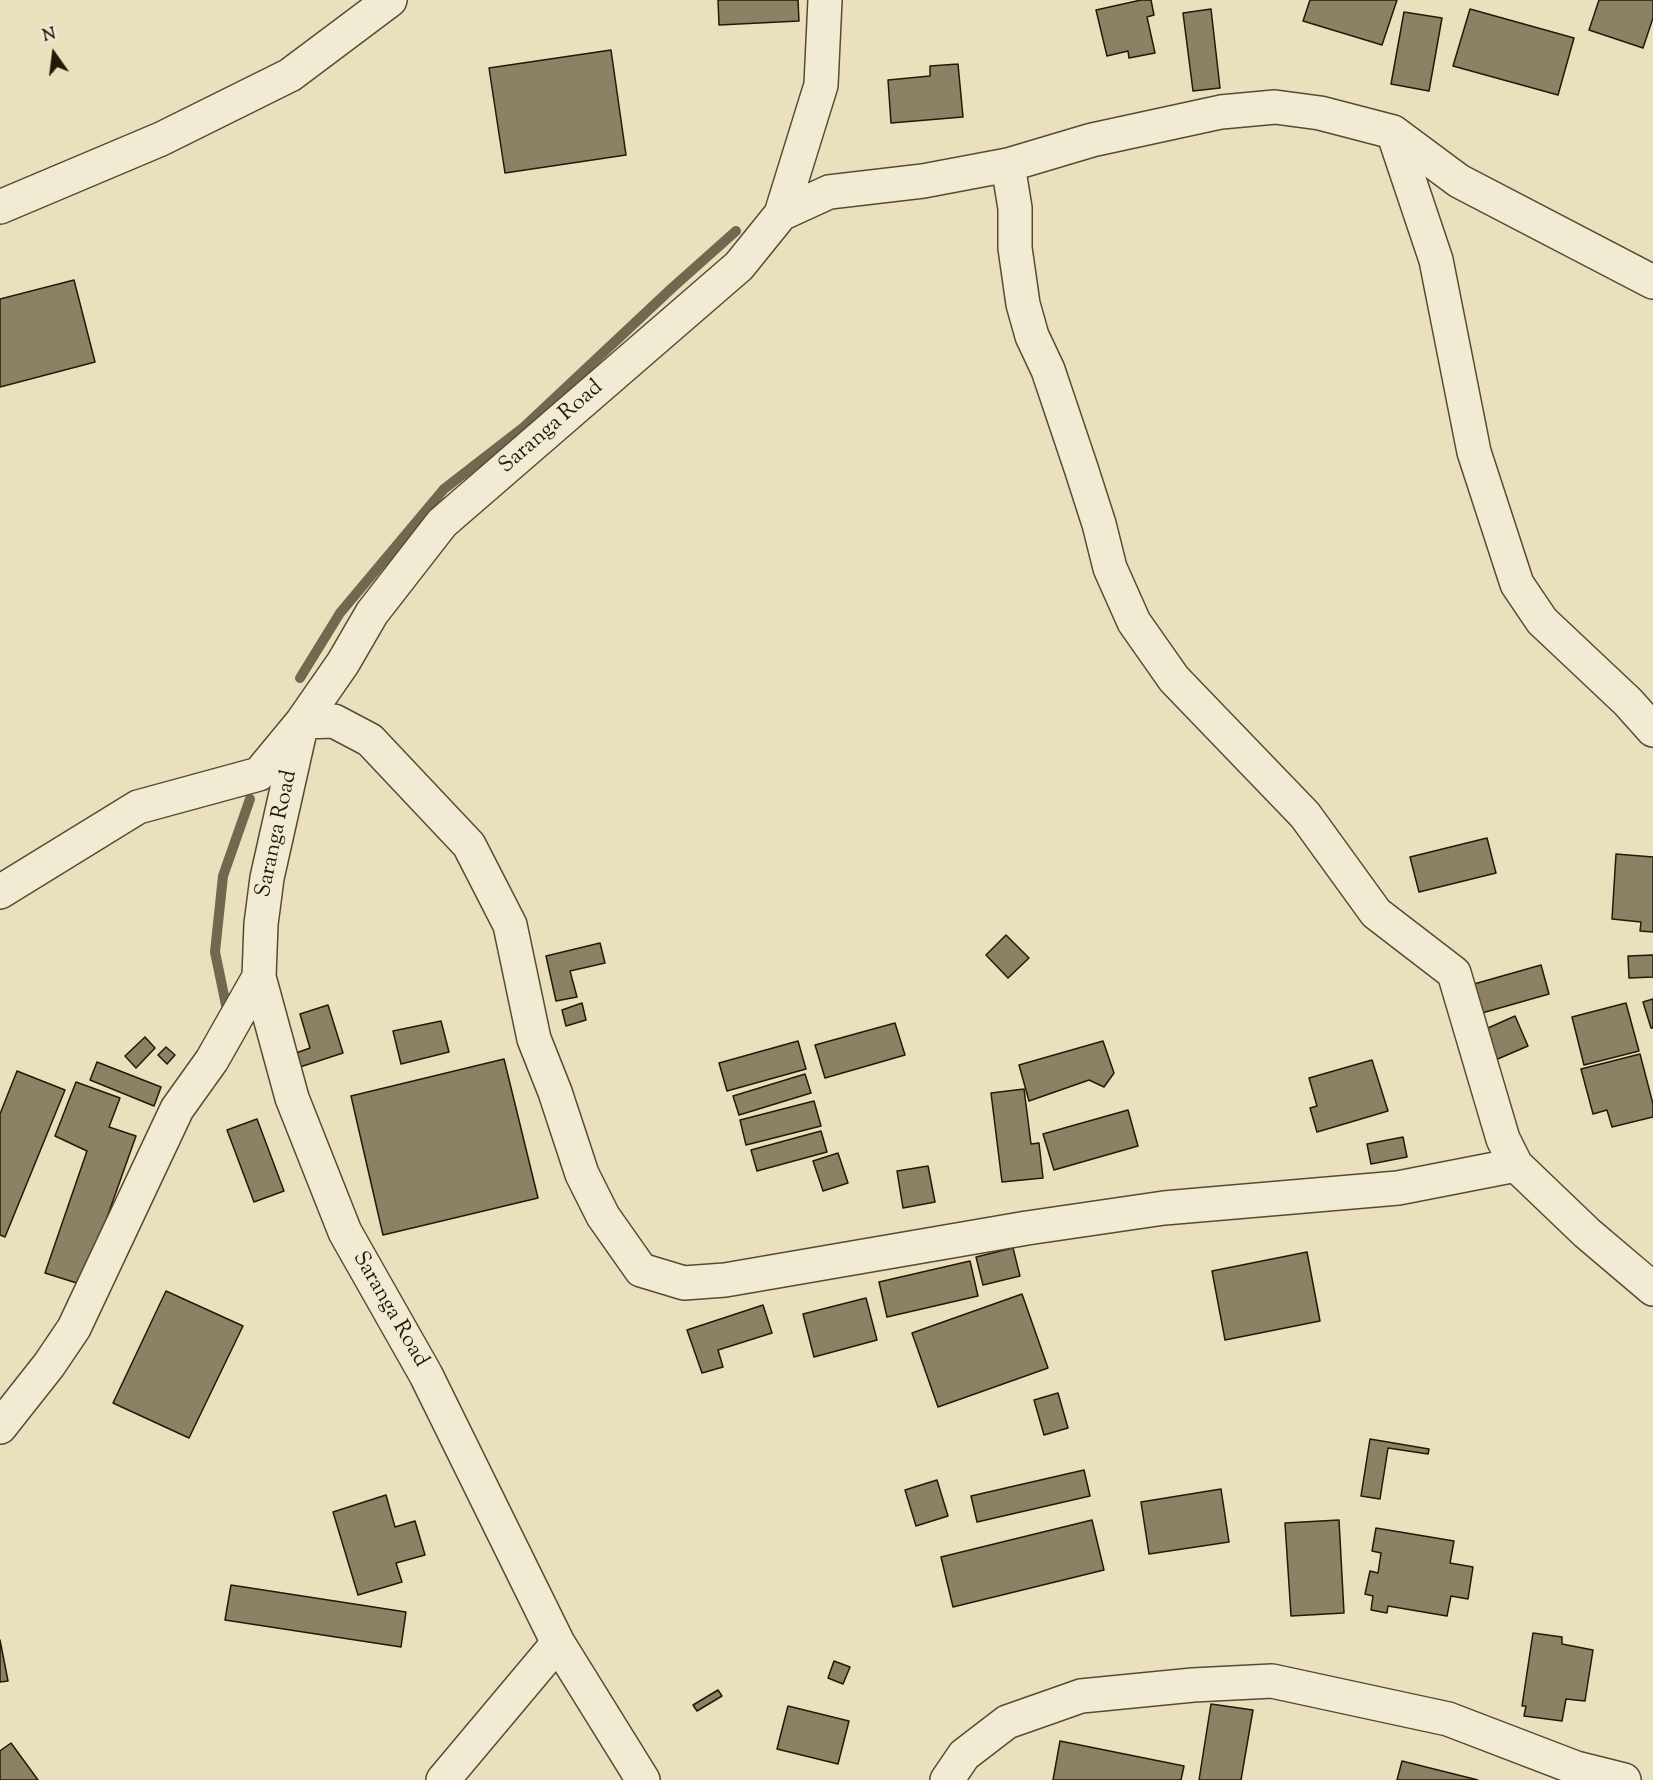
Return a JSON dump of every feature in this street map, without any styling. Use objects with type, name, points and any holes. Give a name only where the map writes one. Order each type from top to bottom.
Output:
[{"type":"street","points":[[0,207],[161,139],[290,75],[390,0]]},
{"type":"street","name":"Saranga Road","points":[[643,1780],[558,1643],[426,1375],[345,1232],[292,1098],[259,977],[261,924],[267,878],[302,722],[344,663],[372,613],[442,523],[739,266],[781,214],[821,84],[825,0]]},
{"type":"street","points":[[781,214],[829,192],[923,181],[1008,165],[1103,138],[1221,112],[1275,107],[1320,113],[1392,132],[1459,181],[1653,282]]},
{"type":"street","points":[[1392,132],[1436,260],[1474,452],[1517,584],[1542,621],[1628,702],[1653,730]]},
{"type":"street","points":[[1008,165],[1015,208],[1015,249],[1023,304],[1032,336],[1048,370],[1082,468],[1110,568],[1134,622],[1174,679],[1305,815],[1376,913],[1454,973],[1503,1139],[1516,1165],[1587,1233],[1653,1289]]},
{"type":"street","points":[[0,892],[138,807],[259,774],[302,722],[334,721],[370,740],[469,844],[510,925],[534,1039],[555,1092],[582,1174],[603,1216],[641,1270],[684,1283],[725,1280],[1152,1209],[1398,1188],[1516,1165]]},
{"type":"street","points":[[0,1427],[49,1365],[74,1328],[177,1109],[212,1060],[259,977]]},
{"type":"street","points":[[444,1780],[558,1643]]},
{"type":"street","points":[[947,1780],[964,1755],[1007,1722],[1081,1696],[1193,1685],[1272,1682],[1448,1719],[1576,1768],[1624,1780]]},
{"type":"building","points":[[718,0],[798,0],[799,21],[719,25]]},
{"type":"building","points":[[1151,0],[1154,15],[1147,17],[1155,53],[1129,58],[1128,51],[1107,56],[1096,10]]},
{"type":"building","points":[[1310,0],[1397,0],[1382,45],[1303,21]]},
{"type":"building","points":[[1599,0],[1653,0],[1653,18],[1643,48],[1589,30]]},
{"type":"building","points":[[1211,9],[1220,88],[1193,91],[1183,13]]},
{"type":"building","points":[[1470,9],[1574,38],[1558,95],[1453,66]]},
{"type":"building","points":[[1404,12],[1442,18],[1429,91],[1391,84]]},
{"type":"building","points":[[611,50],[626,155],[505,173],[489,68]]},
{"type":"building","points":[[958,64],[963,117],[891,123],[888,80],[930,76],[930,66]]},
{"type":"building","points":[[74,280],[95,362],[0,387],[0,299]]},
{"type":"building","points":[[1487,838],[1496,873],[1419,892],[1410,857]]},
{"type":"building","points":[[1616,854],[1653,857],[1653,932],[1640,931],[1641,922],[1612,919]]},
{"type":"building","points":[[1006,935],[1029,958],[1008,978],[986,955]]},
{"type":"building","points":[[600,943],[605,963],[570,971],[577,997],[556,1001],[546,956]]},
{"type":"building","points":[[1653,955],[1653,977],[1629,978],[1628,956]]},
{"type":"building","points":[[1541,965],[1549,994],[1482,1013],[1474,984]]},
{"type":"building","points":[[1653,999],[1653,1028],[1651,1028],[1643,1002]]},
{"type":"building","points":[[582,1003],[586,1020],[566,1026],[562,1010]]},
{"type":"building","points":[[1626,1003],[1639,1051],[1584,1065],[1572,1017]]},
{"type":"building","points":[[328,1005],[343,1053],[300,1067],[296,1053],[310,1048],[300,1014]]},
{"type":"building","points":[[1515,1016],[1528,1046],[1493,1061],[1479,1032]]},
{"type":"building","points":[[441,1021],[449,1052],[401,1064],[393,1031]]},
{"type":"building","points":[[895,1023],[905,1055],[825,1078],[815,1045]]},
{"type":"building","points":[[145,1037],[155,1048],[136,1068],[125,1056]]},
{"type":"building","points":[[798,1041],[806,1069],[727,1091],[719,1063]]},
{"type":"building","points":[[1103,1041],[1114,1073],[1104,1087],[1089,1080],[1029,1101],[1019,1065]]},
{"type":"building","points":[[166,1047],[175,1055],[167,1064],[158,1055]]},
{"type":"building","points":[[1640,1054],[1653,1104],[1653,1117],[1612,1127],[1607,1110],[1593,1114],[1581,1069]]},
{"type":"building","points":[[504,1059],[538,1198],[383,1235],[351,1096]]},
{"type":"building","points":[[1372,1060],[1388,1111],[1317,1132],[1310,1108],[1317,1106],[1309,1078]]},
{"type":"building","points":[[97,1062],[161,1087],[154,1106],[90,1080]]},
{"type":"building","points":[[17,1071],[65,1090],[5,1237],[0,1235],[0,1114]]},
{"type":"building","points":[[805,1074],[811,1093],[739,1115],[733,1096]]},
{"type":"building","points":[[76,1082],[120,1098],[109,1127],[136,1136],[83,1285],[45,1273],[87,1151],[55,1136]]},
{"type":"building","points":[[1024,1089],[1031,1144],[1039,1143],[1043,1178],[1002,1182],[991,1093]]},
{"type":"building","points":[[814,1101],[821,1126],[746,1145],[740,1120]]},
{"type":"building","points":[[1128,1110],[1138,1146],[1054,1170],[1043,1134]]},
{"type":"building","points":[[257,1119],[284,1191],[254,1202],[227,1130]]},
{"type":"building","points":[[821,1131],[827,1152],[757,1171],[751,1150]]},
{"type":"building","points":[[1403,1137],[1407,1157],[1371,1164],[1367,1144]]},
{"type":"building","points":[[838,1153],[848,1183],[823,1191],[813,1161]]},
{"type":"building","points":[[928,1166],[935,1202],[903,1208],[897,1171]]},
{"type":"building","points":[[1013,1248],[1020,1276],[983,1285],[976,1257]]},
{"type":"building","points":[[1307,1252],[1320,1321],[1225,1340],[1212,1271]]},
{"type":"building","points":[[970,1261],[978,1296],[887,1317],[879,1282]]},
{"type":"building","points":[[166,1291],[243,1326],[189,1438],[113,1403]]},
{"type":"building","points":[[1022,1294],[1048,1368],[938,1407],[912,1333]]},
{"type":"building","points":[[866,1298],[877,1340],[814,1357],[803,1314]]},
{"type":"building","points":[[763,1305],[772,1333],[718,1350],[723,1367],[702,1373],[687,1330]]},
{"type":"building","points":[[1058,1393],[1068,1428],[1044,1435],[1034,1400]]},
{"type":"building","points":[[1370,1439],[1429,1449],[1428,1454],[1388,1448],[1380,1499],[1361,1496]]},
{"type":"building","points":[[1084,1470],[1090,1496],[977,1522],[971,1496]]},
{"type":"building","points":[[937,1480],[948,1516],[916,1526],[905,1490]]},
{"type":"building","points":[[1221,1489],[1229,1542],[1149,1554],[1141,1502]]},
{"type":"building","points":[[386,1495],[395,1527],[415,1521],[425,1555],[396,1563],[402,1582],[358,1595],[333,1512]]},
{"type":"building","points":[[1092,1520],[1104,1570],[953,1607],[941,1557]]},
{"type":"building","points":[[1339,1520],[1344,1613],[1291,1616],[1285,1523]]},
{"type":"building","points":[[1376,1528],[1454,1541],[1450,1563],[1473,1567],[1468,1599],[1451,1596],[1447,1616],[1388,1606],[1387,1613],[1371,1610],[1373,1596],[1365,1594],[1370,1571],[1378,1573],[1381,1553],[1372,1551]]},
{"type":"building","points":[[231,1585],[406,1612],[401,1647],[225,1620]]},
{"type":"building","points":[[1533,1633],[1562,1637],[1562,1644],[1593,1650],[1585,1701],[1566,1699],[1562,1721],[1524,1716],[1526,1706],[1522,1706]]},
{"type":"building","points":[[0,1640],[8,1681],[0,1682]]},
{"type":"building","points":[[834,1661],[850,1667],[843,1684],[828,1678]]},
{"type":"building","points":[[718,1690],[722,1696],[697,1711],[693,1705]]},
{"type":"building","points":[[1211,1704],[1253,1710],[1241,1780],[1199,1780]]},
{"type":"building","points":[[788,1706],[849,1721],[838,1764],[777,1749]]},
{"type":"building","points":[[1060,1741],[1184,1766],[1181,1780],[1053,1780]]},
{"type":"building","points":[[11,1743],[38,1780],[0,1780],[0,1751]]},
{"type":"building","points":[[1402,1761],[1478,1780],[1397,1780]]},
{"type":"waterway","points":[[300,678],[340,613],[444,489],[524,427],[736,231]]},
{"type":"waterway","points":[[226,1005],[215,952],[223,876],[250,799]]}]
